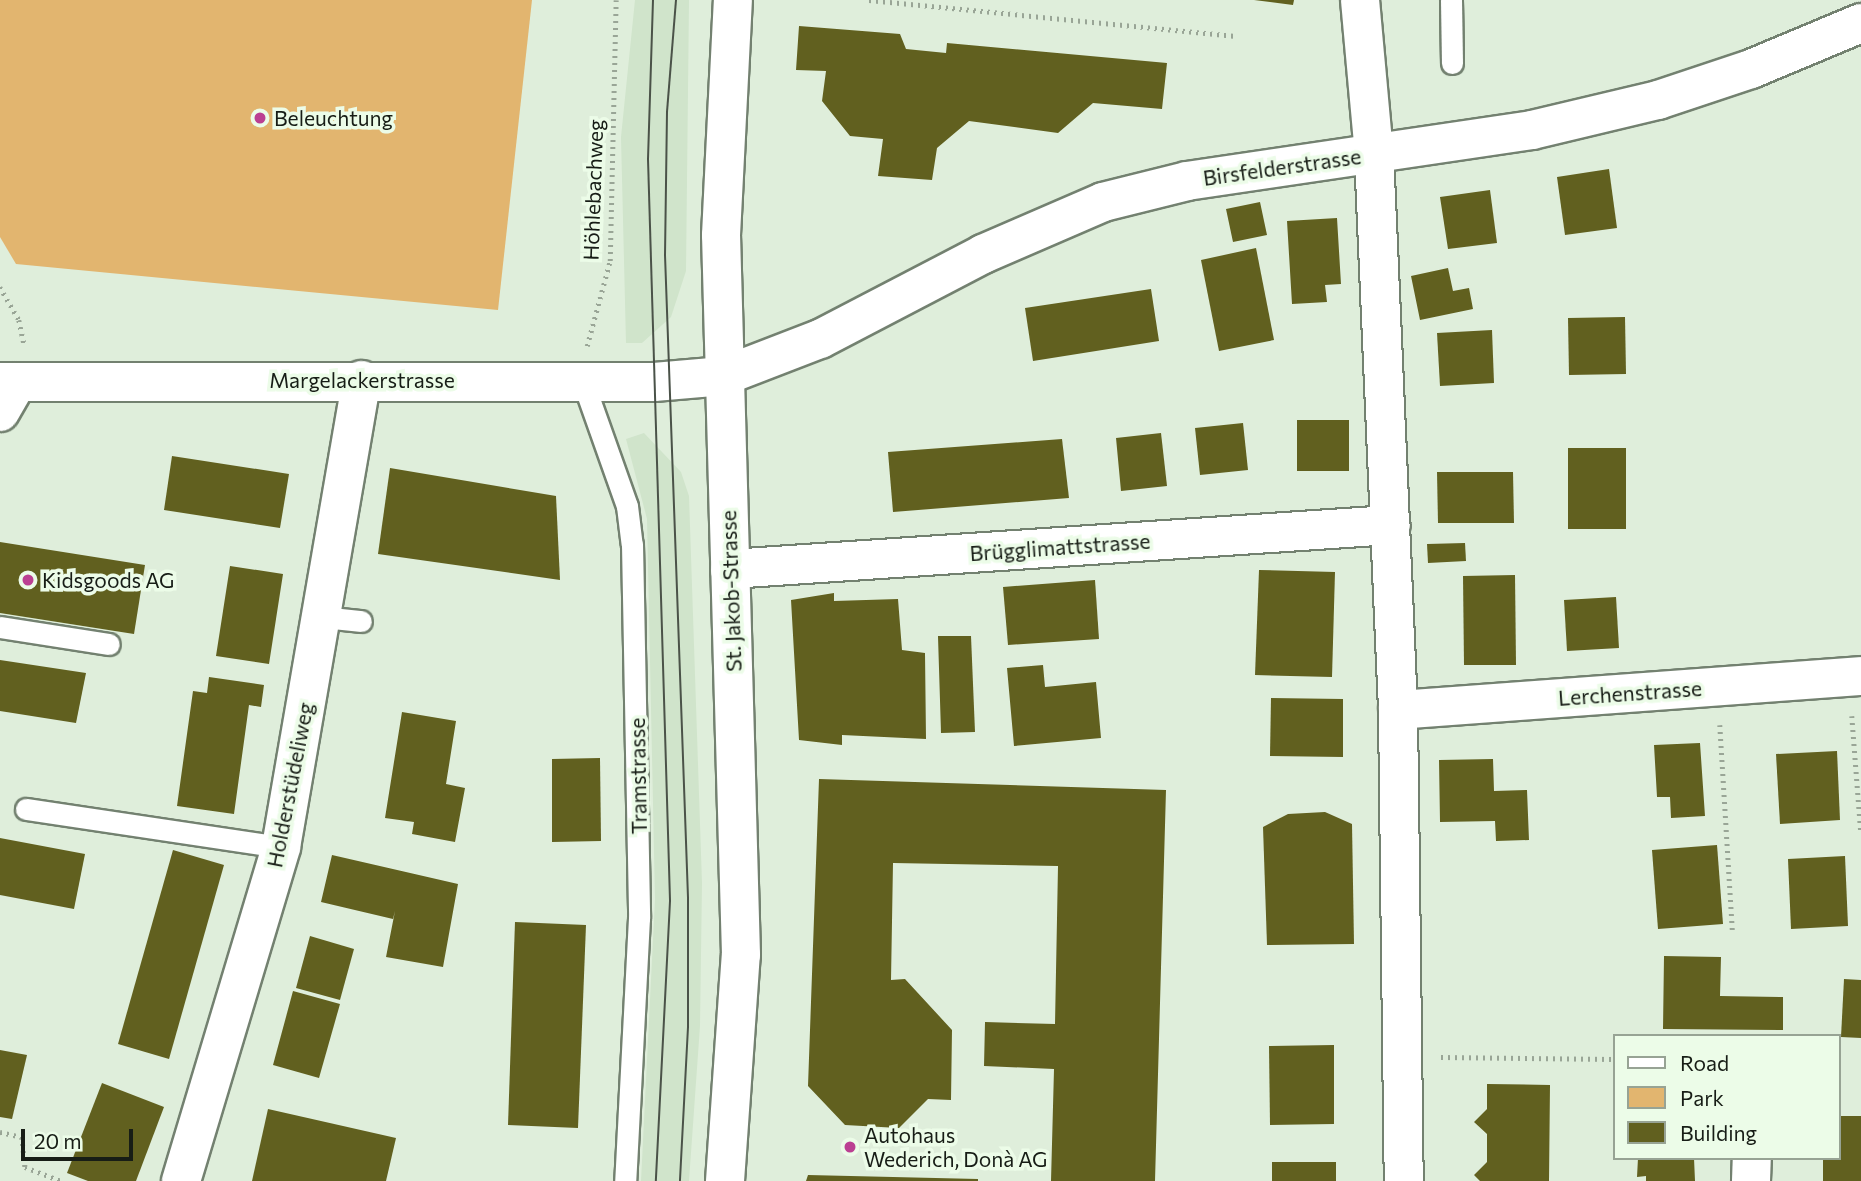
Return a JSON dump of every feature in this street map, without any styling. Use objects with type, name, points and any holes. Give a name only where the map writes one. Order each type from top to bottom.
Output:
[{"type":"street","name":"St. Jakob-Strasse","points":[[725,1181],[741,955],[721,235],[733,0]]},
{"type":"street","points":[[1360,0],[1374,153],[1398,710],[1404,1181]]},
{"type":"street","name":"Birsfelderstrasse","points":[[724,376],[820,339],[983,254],[1103,202],[1187,181],[1532,130],[1658,100],[1751,69],[1861,23]]},
{"type":"street","name":"Margelackerstrasse","points":[[12,389],[362,380],[582,379],[654,382],[724,376]]},
{"type":"street","name":"Holderstüdeliweg","points":[[181,1181],[281,847],[362,380]]},
{"type":"street","name":"Brügglimattstrasse","points":[[730,569],[1391,525]]},
{"type":"street","name":"Lerchenstrasse","points":[[1398,710],[1855,676]]},
{"type":"street","points":[[1751,1181],[1752,1160]]},
{"type":"lane","points":[[1451,0],[1452,63]]},
{"type":"lane","name":"Tramstrasse","points":[[582,379],[627,506],[632,544],[639,918],[625,1181]]},
{"type":"lane","points":[[322,617],[360,621]]},
{"type":"lane","points":[[0,627],[109,644]]},
{"type":"lane","points":[[26,809],[281,847]]},
{"type":"path","name":"Höhlebachweg","points":[[582,379],[593,314],[610,261],[616,0]]},
{"type":"path","points":[[869,0],[1233,36]]},
{"type":"path","points":[[0,287],[19,320],[12,389]]},
{"type":"path","points":[[1855,676],[1861,834]]},
{"type":"path","points":[[1717,686],[1734,935]]},
{"type":"path","points":[[1401,1057],[1612,1059]]},
{"type":"path","points":[[0,1132],[22,1137],[25,1167],[62,1181]]},
{"type":"shaded area","points":[[635,0],[689,0],[686,271],[671,317],[642,343],[626,343],[621,137]]},
{"type":"shaded area","points":[[644,433],[681,472],[689,496],[702,883],[700,1026],[689,1181],[641,1181],[655,899],[647,519],[626,439]]},
{"type":"green space","name":"Beleuchtung","points":[[0,0],[532,0],[498,310],[16,264],[0,237]]},
{"type":"building","points":[[1254,0],[1294,0],[1293,5]]},
{"type":"building","points":[[799,26],[900,34],[906,49],[946,53],[947,43],[1167,63],[1162,109],[1093,103],[1058,133],[969,121],[937,148],[932,180],[878,176],[883,139],[850,136],[822,101],[826,71],[796,70]]},
{"type":"building","points":[[1609,169],[1617,228],[1565,235],[1557,177]]},
{"type":"building","points":[[1490,190],[1497,243],[1448,249],[1440,197]]},
{"type":"building","points":[[1260,202],[1267,235],[1233,242],[1226,209]]},
{"type":"building","points":[[1337,218],[1341,284],[1325,285],[1327,302],[1292,304],[1287,221]]},
{"type":"building","points":[[1256,248],[1274,340],[1219,351],[1201,260]]},
{"type":"building","points":[[1448,268],[1453,291],[1469,288],[1473,309],[1420,320],[1411,276]]},
{"type":"building","points":[[1151,289],[1159,341],[1033,361],[1025,308]]},
{"type":"building","points":[[1625,317],[1626,374],[1569,375],[1568,318]]},
{"type":"building","points":[[1492,330],[1494,383],[1440,386],[1437,333]]},
{"type":"building","points":[[1297,420],[1349,420],[1349,471],[1297,471]]},
{"type":"building","points":[[1243,423],[1248,470],[1200,475],[1195,428]]},
{"type":"building","points":[[1161,433],[1167,486],[1121,491],[1116,438]]},
{"type":"building","points":[[1062,439],[1069,498],[893,512],[888,452]]},
{"type":"building","points":[[1568,448],[1626,448],[1626,529],[1568,529]]},
{"type":"building","points":[[172,456],[289,474],[280,528],[164,510]]},
{"type":"building","points":[[390,468],[556,496],[560,580],[378,554]]},
{"type":"building","points":[[1437,472],[1513,472],[1514,523],[1438,523]]},
{"type":"building","points":[[0,542],[145,565],[134,634],[0,613]]},
{"type":"building","points":[[1465,543],[1466,561],[1428,563],[1427,544]]},
{"type":"building","points":[[230,566],[283,574],[269,664],[216,656]]},
{"type":"building","points":[[1259,570],[1335,572],[1332,677],[1255,675]]},
{"type":"building","points":[[1515,575],[1516,665],[1464,665],[1463,576]]},
{"type":"building","points":[[1095,580],[1099,639],[1008,645],[1003,587]]},
{"type":"building","points":[[834,593],[834,601],[898,599],[902,650],[925,653],[926,739],[842,735],[842,745],[799,740],[791,600]]},
{"type":"building","points":[[1616,597],[1619,648],[1567,651],[1564,600]]},
{"type":"building","points":[[938,636],[971,636],[975,732],[941,733]]},
{"type":"building","points":[[0,660],[86,673],[76,723],[0,711]]},
{"type":"building","points":[[1043,665],[1045,687],[1096,682],[1101,738],[1014,746],[1007,668]]},
{"type":"building","points":[[209,677],[264,685],[261,707],[249,705],[234,814],[177,806],[193,691],[207,693]]},
{"type":"building","points":[[1271,698],[1343,699],[1343,757],[1270,756]]},
{"type":"building","points":[[402,712],[456,721],[446,784],[465,788],[455,842],[412,834],[414,822],[385,818]]},
{"type":"building","points":[[1700,743],[1705,816],[1671,818],[1670,797],[1657,797],[1654,745]]},
{"type":"building","points":[[1837,751],[1840,820],[1780,824],[1776,754]]},
{"type":"building","points":[[600,758],[601,841],[552,842],[552,759]]},
{"type":"building","points":[[1493,759],[1494,791],[1527,790],[1529,840],[1496,841],[1495,821],[1440,822],[1439,760]]},
{"type":"building","points":[[819,779],[1166,790],[1155,1181],[1051,1181],[1054,1069],[984,1066],[985,1022],[1055,1024],[1058,866],[893,863],[891,980],[905,979],[952,1030],[951,1100],[928,1099],[899,1128],[845,1125],[808,1086]]},
{"type":"building","points":[[1325,812],[1352,824],[1354,944],[1267,945],[1263,827],[1288,814]]},
{"type":"building","points":[[0,838],[85,854],[74,909],[0,895]]},
{"type":"building","points":[[1717,845],[1723,924],[1658,929],[1652,850]]},
{"type":"building","points":[[173,850],[224,865],[169,1059],[118,1044]]},
{"type":"building","points":[[332,855],[458,884],[443,967],[386,957],[395,911],[393,919],[321,902]]},
{"type":"building","points":[[1845,856],[1848,926],[1791,929],[1788,859]]},
{"type":"building","points":[[515,922],[586,925],[578,1128],[508,1125]]},
{"type":"building","points":[[310,936],[354,949],[340,1000],[296,988]]},
{"type":"building","points":[[1664,956],[1721,957],[1720,996],[1783,997],[1783,1030],[1663,1029]]},
{"type":"building","points":[[1844,979],[1861,980],[1861,1038],[1841,1037]]},
{"type":"building","points":[[293,991],[340,1004],[319,1078],[273,1065]]},
{"type":"building","points":[[1334,1045],[1334,1124],[1270,1125],[1269,1046]]},
{"type":"building","points":[[0,1050],[27,1055],[12,1119],[0,1117]]},
{"type":"building","points":[[102,1083],[164,1107],[136,1181],[88,1181],[67,1173]]},
{"type":"building","points":[[1487,1084],[1550,1085],[1549,1181],[1480,1181],[1474,1175],[1487,1162],[1487,1134],[1474,1122],[1487,1109]]},
{"type":"building","points":[[268,1109],[396,1138],[386,1181],[252,1181]]},
{"type":"building","points":[[1840,1116],[1861,1116],[1861,1181],[1823,1181],[1823,1160],[1840,1160]]},
{"type":"building","points":[[1638,1160],[1694,1160],[1695,1181],[1646,1181],[1646,1176],[1637,1177]]},
{"type":"building","points":[[1272,1162],[1336,1162],[1336,1181],[1272,1181]]},
{"type":"building","points":[[808,1175],[978,1179],[978,1181],[806,1181]]},
{"type":"tram line","points":[[653,0],[648,159],[670,901],[656,1181]]},
{"type":"tram line","points":[[676,0],[667,112],[665,255],[688,899],[688,1027],[680,1181]]},
{"type":"place","name":"Beleuchtung","points":[[260,118]]},
{"type":"place","name":"Kidsgoods AG","points":[[28,580]]},
{"type":"place","name":"Autohaus Wederich, Donà AG","points":[[850,1147]]}]
